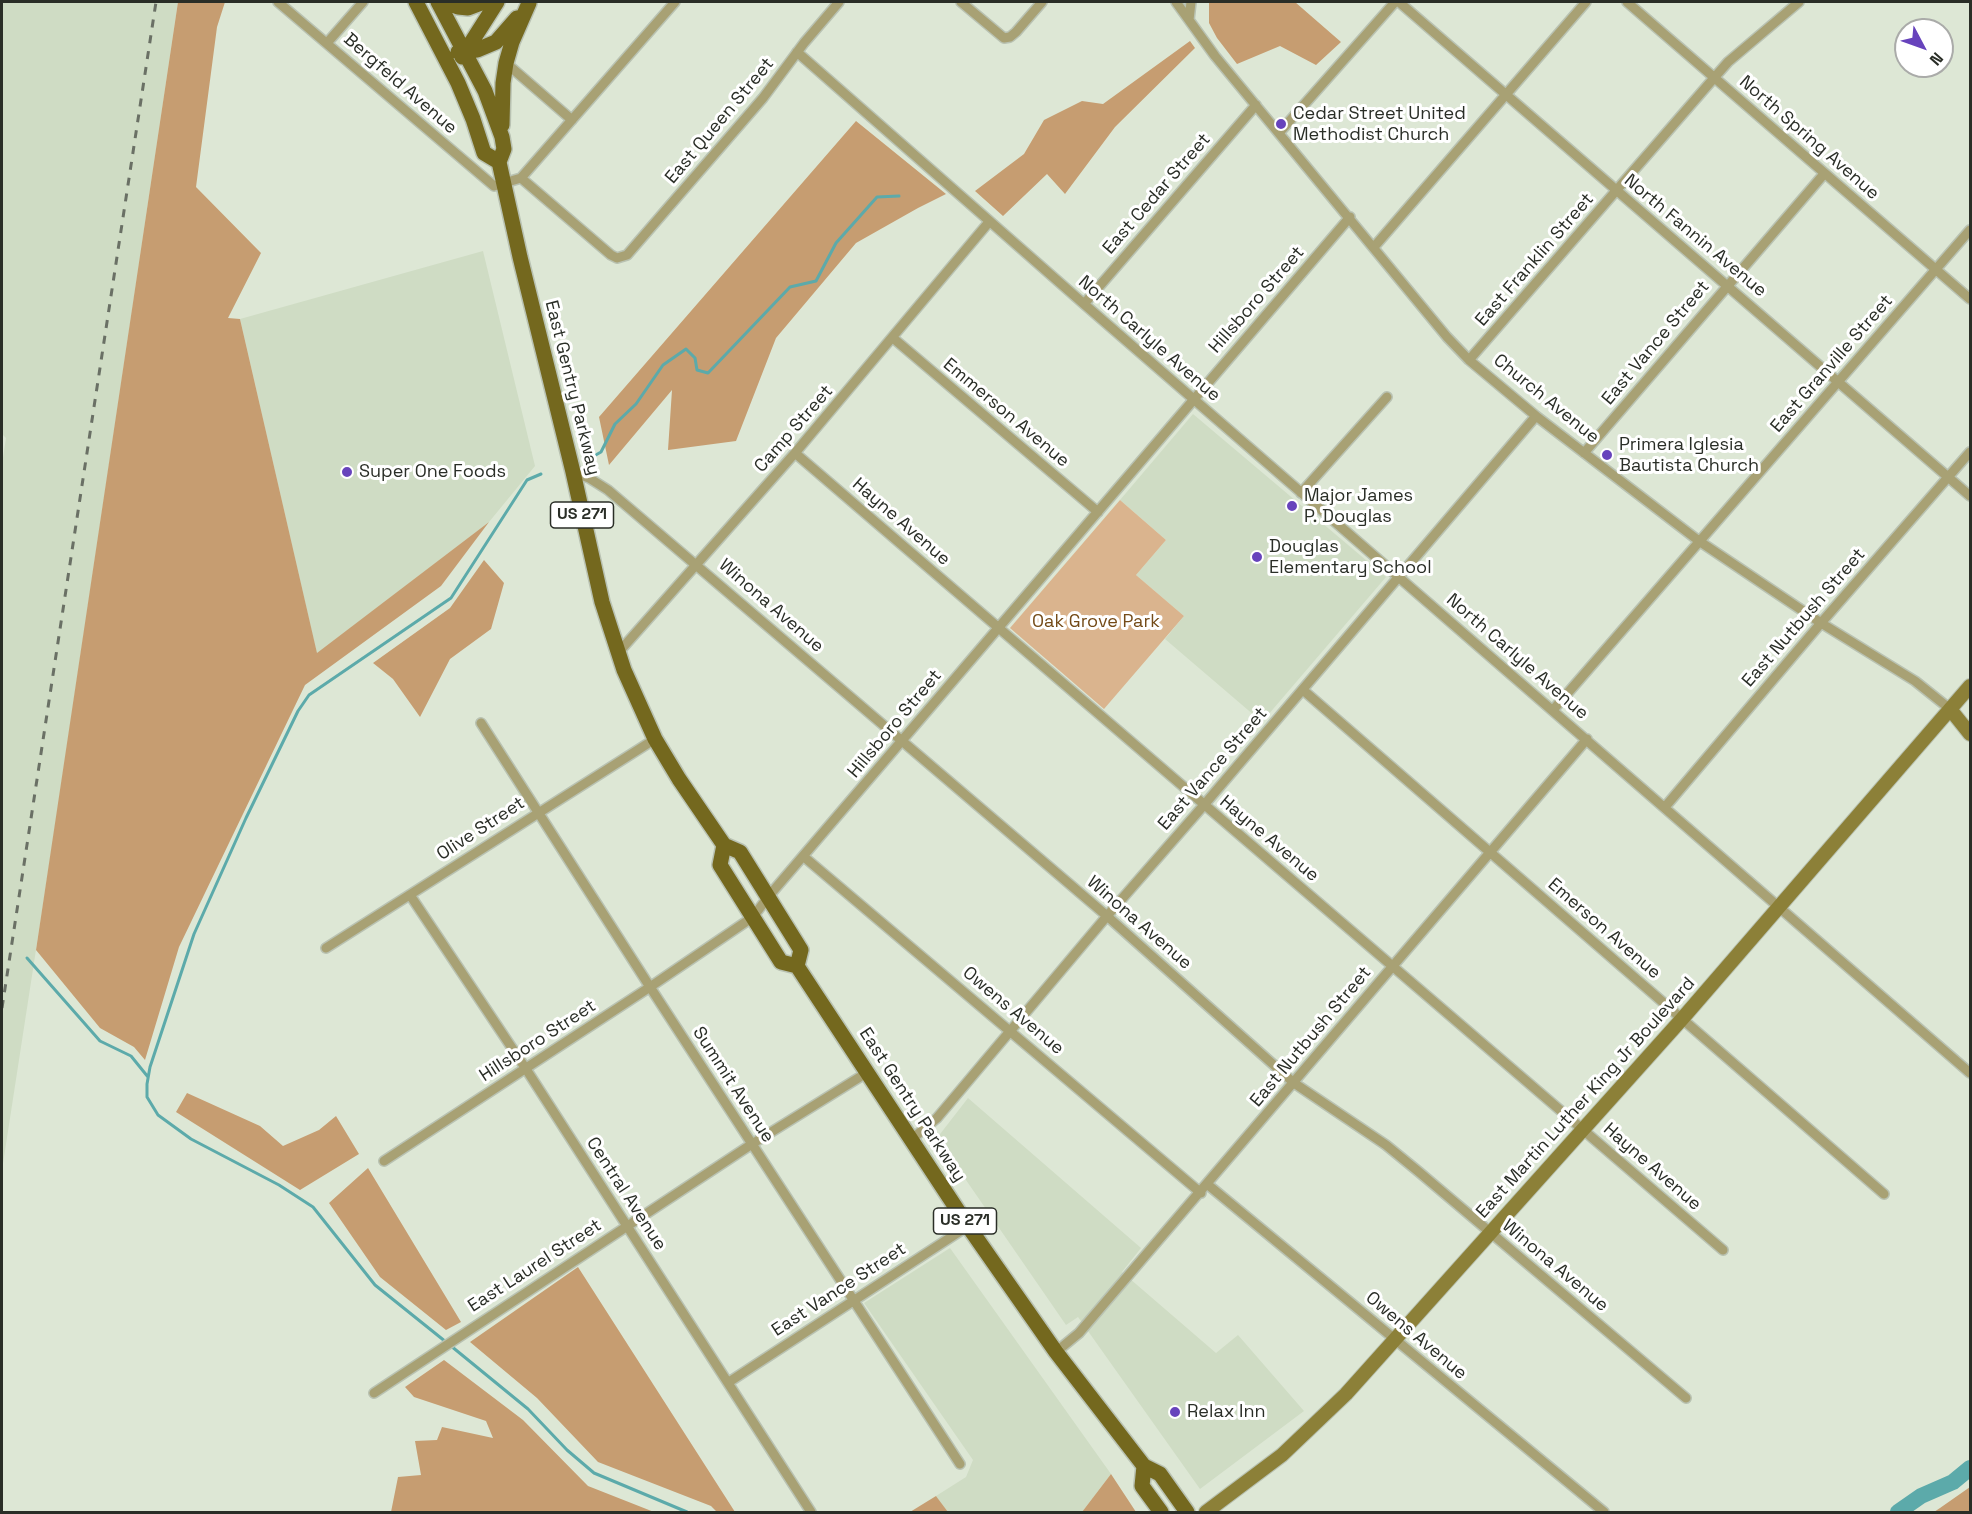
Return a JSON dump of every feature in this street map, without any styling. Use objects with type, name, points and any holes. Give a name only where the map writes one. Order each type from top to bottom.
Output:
[{"type":"main road","points":[[416,2],[458,83],[484,153],[499,162]]},
{"type":"main road","name":"US 271","points":[[438,2],[466,51],[491,105],[502,137]]},
{"type":"main road","points":[[445,2],[468,8],[484,2]]},
{"type":"main road","points":[[458,83],[458,68],[466,51],[497,2]]},
{"type":"main road","points":[[438,45],[453,51],[466,51],[477,50],[496,42],[529,2]]},
{"type":"main road","name":"East Gentry Parkway","points":[[529,2],[506,63],[503,83],[502,137],[504,149],[499,162],[602,602],[634,697],[655,739],[724,846],[740,852],[801,950],[797,966]]},
{"type":"main road","name":"East Martin Luther King Jr Boulevard","points":[[1206,1512],[1252,1480],[1297,1443],[1334,1407],[1682,1019],[1971,686]]},
{"type":"main road","name":"Church Avenue","points":[[1950,710],[1971,734]]},
{"type":"main road","name":"East Gentry Parkway","points":[[724,846],[720,865],[781,962],[797,966],[968,1226],[1056,1352],[1144,1466],[1161,1474],[1187,1512]]},
{"type":"main road","name":"East Gentry Parkway","points":[[1144,1466],[1142,1486],[1161,1512]]},
{"type":"street","name":"Bergfeld Avenue","points":[[278,2],[494,186],[503,183]]},
{"type":"street","points":[[327,43],[363,2]]},
{"type":"street","name":"East Queen Street","points":[[521,178],[611,255],[621,258],[631,252],[764,98],[797,52],[839,2]]},
{"type":"street","points":[[961,2],[1004,38],[1016,32],[1042,2]]},
{"type":"street","name":"Church Avenue","points":[[1176,2],[1215,56],[1447,337],[1469,360],[1536,416],[1699,542],[1821,623],[1915,681],[1950,710]]},
{"type":"street","points":[[1189,20],[1191,2]]},
{"type":"street","points":[[1279,133],[1397,2]]},
{"type":"street","name":"North Fannin Avenue","points":[[1397,2],[1971,496]]},
{"type":"street","points":[[1374,247],[1586,2]]},
{"type":"street","name":"North Spring Avenue","points":[[1627,2],[1971,299]]},
{"type":"street","name":"East Franklin Street","points":[[1469,360],[1728,62],[1800,2]]},
{"type":"street","points":[[503,183],[521,178],[670,3]]},
{"type":"street","name":"North Carlyle Avenue","points":[[797,52],[989,222],[1971,1073]]},
{"type":"street","points":[[506,63],[572,120]]},
{"type":"street","name":"East Cedar Street","points":[[1084,304],[1256,105]]},
{"type":"street","name":"East Vance Street","points":[[1584,453],[1824,174]]},
{"type":"street","name":"Hillsboro Street","points":[[384,1161],[753,917],[1350,217]]},
{"type":"street","name":"Camp Street","points":[[618,653],[795,453],[989,222]]},
{"type":"street","name":"East Granville Street","points":[[1553,710],[1971,230]]},
{"type":"street","name":"Emmerson Avenue","points":[[893,338],[1098,512]]},
{"type":"street","points":[[1301,493],[1387,397]]},
{"type":"street","name":"East Vance Street","points":[[912,1139],[937,1118],[1536,416]]},
{"type":"street","name":"East Nutbush Street","points":[[1665,807],[1821,623],[1971,452]]},
{"type":"street","name":"Hayne Avenue","points":[[795,453],[1723,1250]]},
{"type":"street","name":"Winona Avenue","points":[[573,472],[589,478],[608,490],[697,565],[1107,916],[1294,1083],[1386,1145],[1686,1398]]},
{"type":"street","name":"Emerson Avenue","points":[[1302,690],[1884,1194]]},
{"type":"street","name":"Summit Avenue","points":[[481,723],[960,1464]]},
{"type":"street","name":"Olive Street","points":[[326,948],[655,739]]},
{"type":"street","name":"East Nutbush Street","points":[[1056,1352],[1079,1333],[1201,1193],[1587,739]]},
{"type":"street","name":"Owens Avenue","points":[[803,856],[1201,1193]]},
{"type":"street","name":"Central Avenue","points":[[410,895],[526,1069],[811,1512]]},
{"type":"street","name":"East Laurel Street","points":[[374,1392],[752,1144],[868,1072]]},
{"type":"street","name":"Owens Avenue","points":[[1208,1184],[1604,1512]]},
{"type":"street","name":"East Vance Street","points":[[729,1382],[968,1226]]},
{"type":"shaded area","points":[[2,2],[178,2],[2,1170],[2,464],[6,438],[2,434]]},
{"type":"shaded area","points":[[178,2],[225,2],[217,27],[196,187],[261,253],[228,318],[240,319],[317,653],[489,522],[441,586],[305,685],[179,947],[145,1060],[134,1047],[100,1028],[36,950]]},
{"type":"shaded area","points":[[1209,2],[1295,2],[1341,42],[1316,65],[1280,46],[1237,64],[1217,38],[1209,23]]},
{"type":"shaded area","points":[[1190,41],[1195,48],[1115,127],[1065,194],[1047,174],[1003,216],[975,191],[1024,154],[1044,120],[1082,101],[1103,104]]},
{"type":"shaded area","points":[[856,121],[946,194],[856,243],[776,338],[736,441],[668,450],[672,390],[609,465],[599,417]]},
{"type":"shaded area","points":[[483,251],[535,466],[489,522],[317,654],[240,319]]},
{"type":"shaded area","name":"Douglas Elementary School","points":[[1193,414],[1386,577],[1262,722],[1165,639],[1184,616],[1136,575],[1166,540],[1120,500]]},
{"type":"shaded area","points":[[484,560],[504,583],[491,629],[450,659],[420,717],[393,679],[373,663],[450,608]]},
{"type":"shaded area","points":[[187,1093],[260,1126],[283,1146],[319,1130],[336,1116],[359,1154],[300,1190],[176,1112]]},
{"type":"shaded area","points":[[968,1098],[1141,1248],[1122,1272],[1216,1353],[1238,1335],[1304,1411],[1200,1489],[1078,1317],[1066,1325],[937,1138]]},
{"type":"shaded area","points":[[368,1168],[461,1322],[446,1330],[380,1277],[329,1203]]},
{"type":"shaded area","points":[[950,1248],[1111,1474],[1082,1512],[948,1512],[936,1496],[966,1477],[973,1460],[864,1303]]},
{"type":"shaded area","points":[[578,1267],[735,1512],[717,1512],[711,1506],[598,1462],[537,1398],[470,1342]]},
{"type":"shaded area","points":[[444,1360],[523,1420],[588,1486],[654,1512],[391,1512],[398,1477],[421,1475],[415,1441],[437,1440],[442,1427],[493,1438],[486,1421],[414,1397],[405,1387]]},
{"type":"shaded area","points":[[1111,1474],[1136,1512],[1082,1512]]},
{"type":"shaded area","points":[[1970,1487],[1970,1512],[1934,1512],[1940,1508]]},
{"type":"shaded area","points":[[936,1496],[948,1512],[910,1512]]},
{"type":"green space","name":"Oak Grove Park","points":[[1120,500],[1166,540],[1136,575],[1184,616],[1104,709],[1010,628]]},
{"type":"waterway","points":[[594,456],[601,452],[615,424],[636,404],[663,365],[686,349],[695,358],[697,370],[708,373],[790,287],[816,281],[836,243],[877,197],[899,196]]},
{"type":"waterway","points":[[446,1342],[375,1285],[313,1207],[279,1185],[191,1139],[158,1115],[147,1097],[147,1084],[150,1067],[194,934],[246,818],[298,711],[309,695],[451,598],[527,480],[541,474]]},
{"type":"waterway","points":[[27,958],[100,1041],[131,1056],[148,1077]]},
{"type":"waterway","points":[[451,1346],[528,1409],[567,1450],[594,1473],[687,1512]]},
{"type":"waterway","points":[[1898,1512],[1921,1496],[1953,1482],[1970,1468]]},
{"type":"railway","points":[[2,1008],[156,2]]},
{"type":"place","name":"Cedar Street United Methodist Church","points":[[1281,124]]},
{"type":"place","name":"Primera Iglesia Bautista Church","points":[[1607,455]]},
{"type":"place","name":"Super One Foods","points":[[347,472]]},
{"type":"place","name":"Major James P. Douglas","points":[[1292,506]]},
{"type":"place","name":"Douglas Elementary School","points":[[1257,557]]},
{"type":"place","name":"Relax Inn","points":[[1175,1412]]}]
